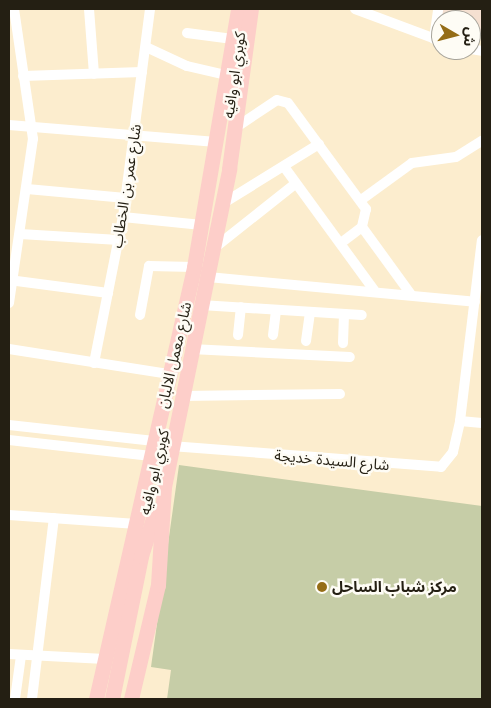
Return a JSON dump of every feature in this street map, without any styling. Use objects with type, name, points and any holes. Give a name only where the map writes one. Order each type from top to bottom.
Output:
[{"type":"main road","name":"شارع معمل الالبان","points":[[96,699],[110,655],[168,374],[194,267],[238,9]]},
{"type":"main road","name":"كوبري ابو وافيه","points":[[103,699],[110,655],[206,238],[244,9]]},
{"type":"main road","name":"شارع معمل الالبان","points":[[131,699],[158,585],[164,487],[222,204],[235,128],[251,9]]},
{"type":"main road","points":[[162,405],[180,402]]},
{"type":"main road","name":"كوبري ابو وافيه","points":[[112,699],[142,556],[164,487]]},
{"type":"main road","points":[[110,655],[136,530]]},
{"type":"street","points":[[9,304],[10,281],[20,234],[34,127],[23,76],[14,9]]},
{"type":"street","points":[[89,9],[94,74]]},
{"type":"street","name":"شارع عمر بن الخطاب","points":[[94,363],[123,217],[150,9]]},
{"type":"street","points":[[355,9],[431,38]]},
{"type":"street","points":[[187,33],[233,39]]},
{"type":"street","points":[[146,47],[187,66],[226,75]]},
{"type":"street","points":[[23,76],[142,72]]},
{"type":"street","points":[[235,128],[282,99],[361,200],[367,215],[362,227],[341,243]]},
{"type":"street","points":[[9,126],[216,142]]},
{"type":"street","points":[[361,200],[412,163],[456,157],[482,141]]},
{"type":"street","points":[[222,204],[285,168],[319,144]]},
{"type":"street","points":[[285,168],[374,290]]},
{"type":"street","points":[[213,249],[295,184]]},
{"type":"street","points":[[27,189],[126,198]]},
{"type":"street","points":[[123,217],[202,225]]},
{"type":"street","points":[[362,227],[410,293]]},
{"type":"street","points":[[20,234],[119,240]]},
{"type":"street","points":[[482,240],[460,421],[482,423]]},
{"type":"street","points":[[140,315],[149,266],[194,267]]},
{"type":"street","points":[[208,277],[410,293],[474,302]]},
{"type":"street","points":[[10,281],[108,293]]},
{"type":"street","points":[[201,305],[362,316]]},
{"type":"street","points":[[238,334],[241,307]]},
{"type":"street","points":[[273,335],[276,310]]},
{"type":"street","points":[[306,341],[310,312]]},
{"type":"street","points":[[343,343],[344,314]]},
{"type":"street","points":[[9,349],[168,374]]},
{"type":"street","points":[[191,349],[350,357]]},
{"type":"street","points":[[180,402],[340,394]]},
{"type":"street","name":"شارع السيدة خديجة","points":[[171,446],[432,469],[448,462],[453,452],[460,421]]},
{"type":"street","points":[[9,425],[152,449]]},
{"type":"street","points":[[9,440],[152,449]]},
{"type":"street","points":[[9,515],[54,518],[136,530]]},
{"type":"street","points":[[32,699],[54,518]]},
{"type":"street","points":[[9,654],[21,656],[37,653],[110,655]]},
{"type":"street","points":[[15,699],[21,656]]},
{"type":"shaded area","points":[[482,9],[482,33],[481,10],[442,10]]},
{"type":"green space","name":"مركز شباب الساحل","points":[[179,465],[482,506],[482,699],[167,699],[171,670],[151,667]]},
{"type":"place","name":"مركز شباب الساحل","points":[[322,587]]}]
